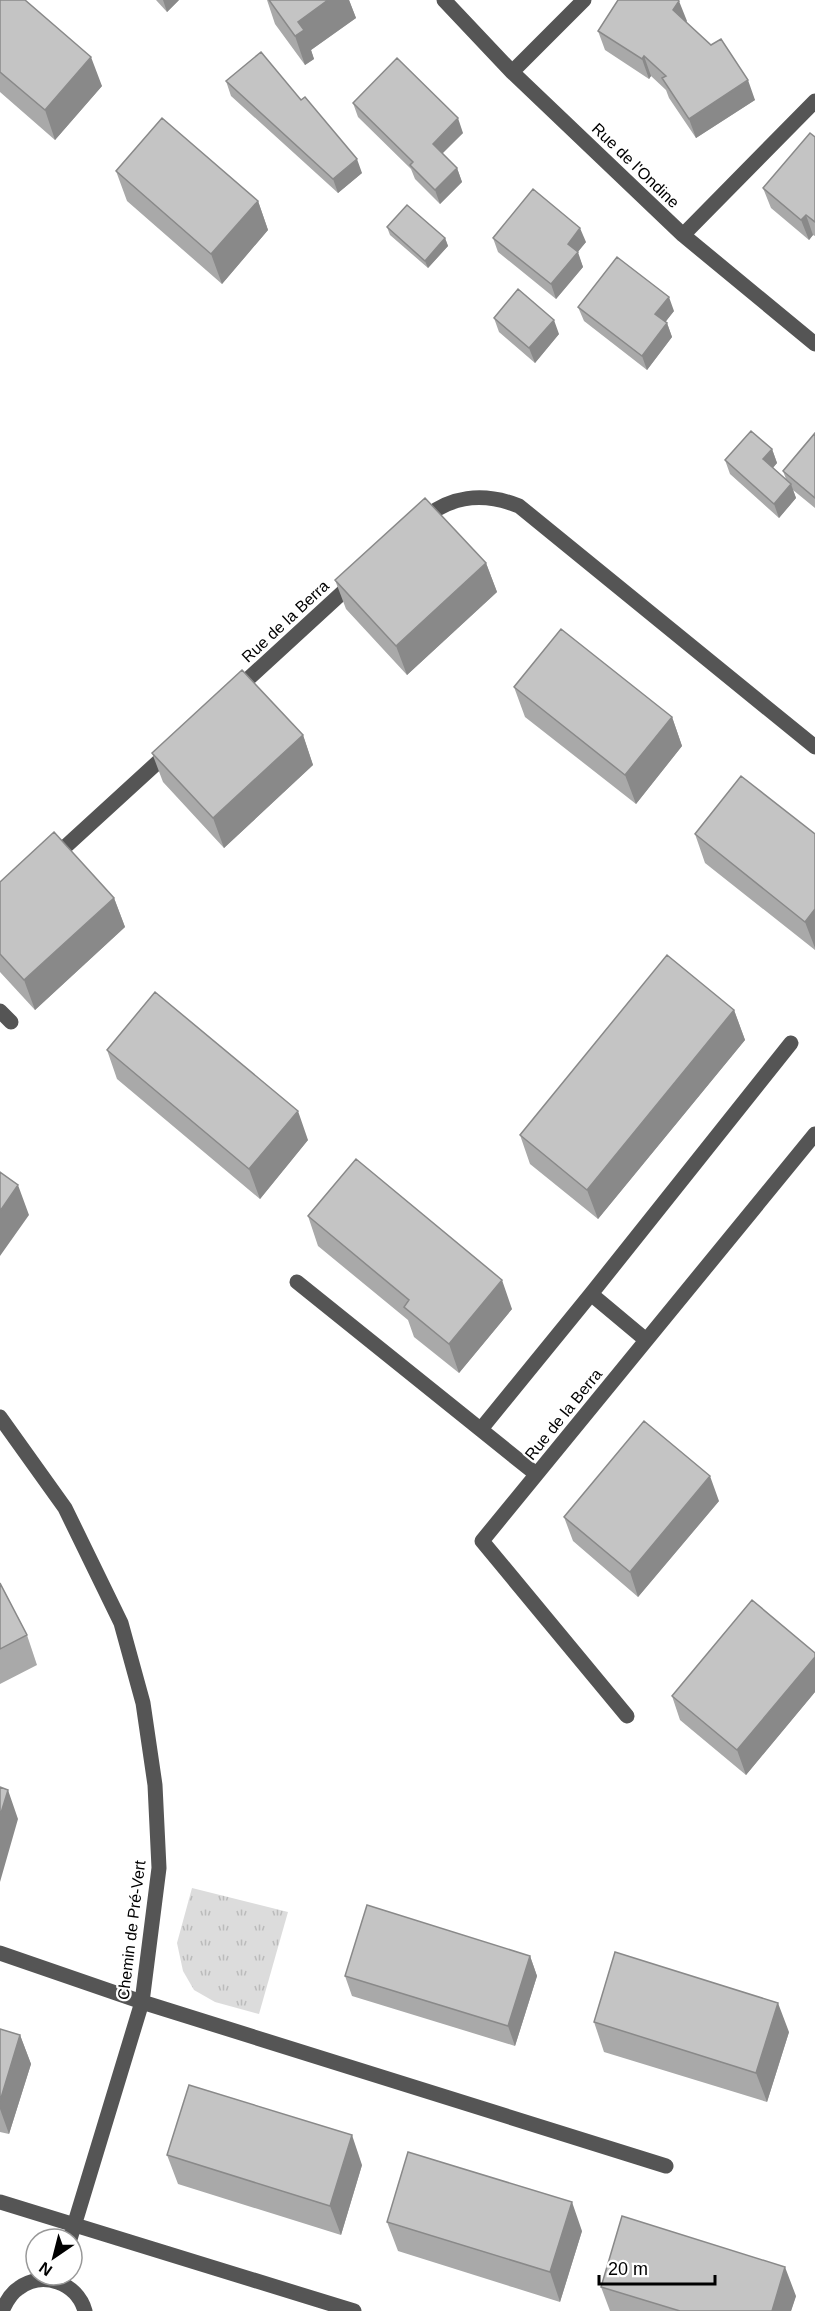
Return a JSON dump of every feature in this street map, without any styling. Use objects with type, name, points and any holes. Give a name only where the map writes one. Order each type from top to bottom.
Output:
[{"type":"street","name":"Rue de l'Ondine","points":[[444,0],[512,72],[683,235],[815,344]]},
{"type":"street","points":[[512,72],[584,0]]},
{"type":"street","points":[[683,235],[815,101]]},
{"type":"street","points":[[408,532],[442,506],[471,497],[500,498],[519,506],[815,747]]},
{"type":"street","name":"Rue de la Berra","points":[[226,700],[365,572]]},
{"type":"street","points":[[44,867],[182,740]]},
{"type":"street","points":[[481,1429],[791,1043]]},
{"type":"street","name":"Rue de la Berra","points":[[627,1716],[482,1541],[815,1134]]},
{"type":"street","points":[[297,1282],[536,1474]]},
{"type":"street","points":[[591,1294],[646,1340]]},
{"type":"street","name":"Chemin de Pré-Vert","points":[[0,1417],[65,1509],[121,1623],[142,1703],[155,1785],[159,1868],[142,2002],[74,2227]]},
{"type":"street","points":[[0,1953],[142,2002],[666,2166]]},
{"type":"street","points":[[0,2202],[61,2227]]},
{"type":"street","points":[[84,2235],[354,2311]]},
{"type":"street","points":[[1,2310],[14,2292],[24,2285]]},
{"type":"street","points":[[69,2287],[78,2295],[86,2311]]},
{"type":"green space","points":[[192,1888],[288,1912],[259,2014],[215,2002],[194,1990],[183,1971],[177,1943]]},
{"type":"building","points":[[0,0],[25,0],[91,57],[45,110],[0,72]]},
{"type":"building","points":[[269,0],[328,0],[298,22],[304,30],[295,36]]},
{"type":"building","points":[[618,0],[678,0],[673,10],[711,45],[721,39],[748,80],[689,119],[662,78],[666,76],[644,56],[642,59],[598,31]]},
{"type":"building","points":[[261,52],[301,100],[305,97],[357,159],[333,179],[226,81]]},
{"type":"building","points":[[397,58],[458,118],[433,144],[457,168],[435,190],[410,165],[413,162],[353,103]]},
{"type":"building","points":[[162,118],[258,201],[211,254],[116,171]]},
{"type":"building","points":[[810,133],[815,137],[815,222],[806,215],[801,220],[763,188]]},
{"type":"building","points":[[533,189],[580,228],[568,244],[578,252],[551,284],[493,238]]},
{"type":"building","points":[[407,205],[445,238],[425,261],[387,227]]},
{"type":"building","points":[[617,257],[669,297],[655,314],[667,323],[642,356],[578,307]]},
{"type":"building","points":[[518,289],[554,320],[529,348],[494,318]]},
{"type":"building","points":[[751,431],[772,449],[763,459],[791,484],[774,504],[725,460]]},
{"type":"building","points":[[815,433],[815,498],[783,471]]},
{"type":"building","points":[[425,498],[486,563],[396,646],[335,580]]},
{"type":"building","points":[[561,629],[672,717],[625,775],[514,687]]},
{"type":"building","points":[[242,670],[303,735],[213,818],[152,753]]},
{"type":"building","points":[[741,776],[815,834],[815,909],[805,922],[695,834]]},
{"type":"building","points":[[54,832],[114,898],[24,980],[0,954],[0,882]]},
{"type":"building","points":[[667,955],[734,1010],[587,1190],[520,1135]]},
{"type":"building","points":[[155,992],[298,1111],[249,1169],[107,1050]]},
{"type":"building","points":[[356,1159],[502,1280],[449,1344],[404,1307],[409,1300],[308,1216]]},
{"type":"building","points":[[0,1172],[18,1185],[0,1211]]},
{"type":"building","points":[[644,1421],[710,1476],[630,1572],[564,1517]]},
{"type":"building","points":[[0,1583],[27,1635],[0,1649]]},
{"type":"building","points":[[752,1600],[815,1653],[815,1657],[737,1750],[672,1696]]},
{"type":"building","points":[[0,1787],[8,1790],[0,1816]]},
{"type":"building","points":[[367,1905],[530,1956],[508,2026],[345,1976]]},
{"type":"building","points":[[615,1952],[778,2003],[756,2073],[594,2022]]},
{"type":"building","points":[[0,2029],[20,2035],[0,2101]]},
{"type":"building","points":[[189,2085],[352,2135],[330,2206],[167,2155]]},
{"type":"building","points":[[408,2152],[572,2202],[550,2272],[387,2222]]},
{"type":"building","points":[[622,2216],[785,2267],[772,2311],[680,2311],[601,2287]]}]
